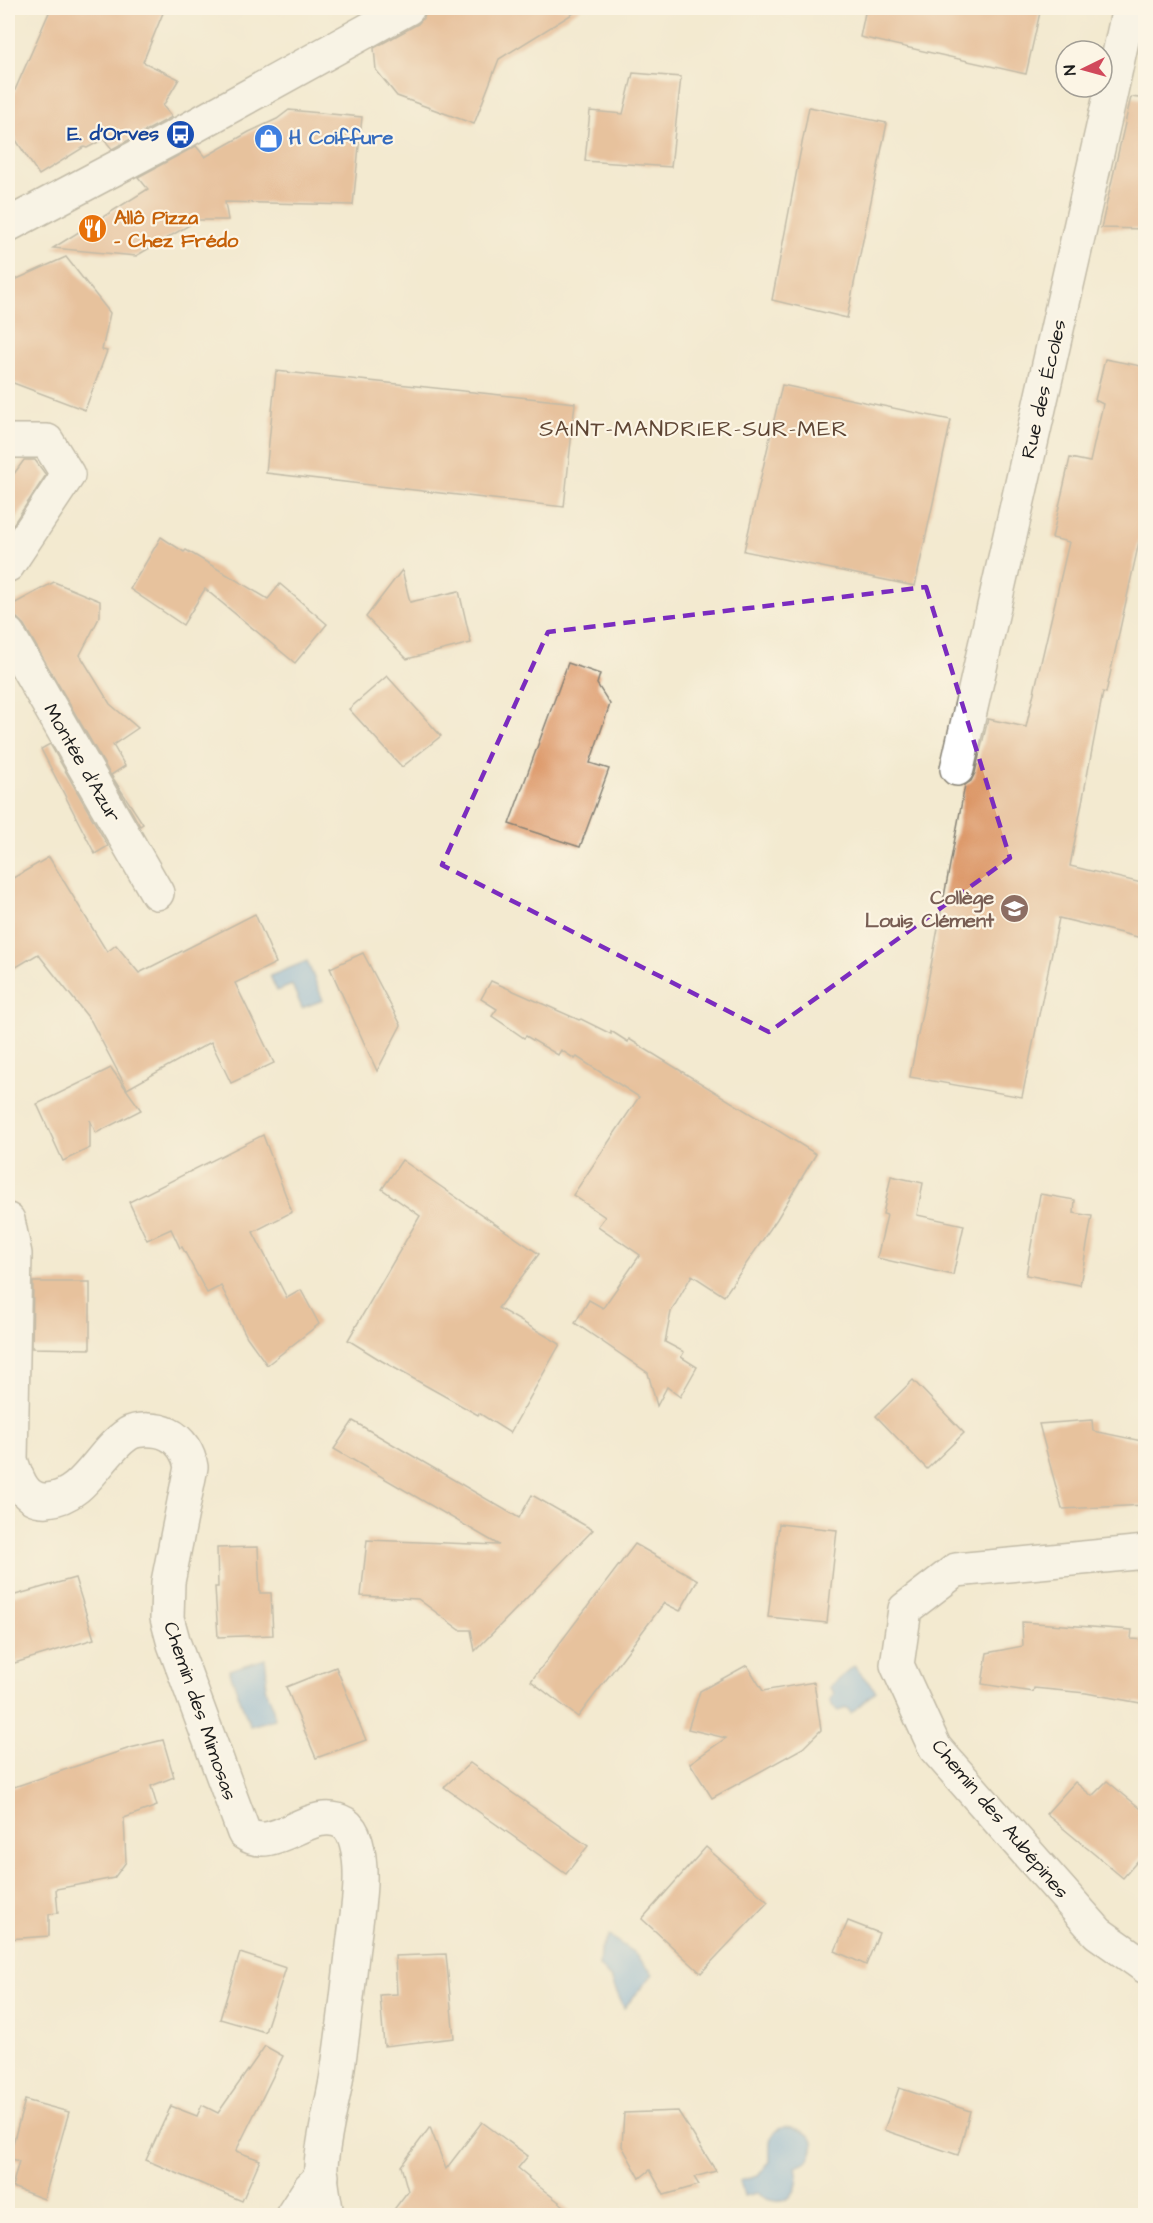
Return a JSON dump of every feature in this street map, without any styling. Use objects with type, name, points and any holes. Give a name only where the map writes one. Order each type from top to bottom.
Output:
[{"type":"street","points":[[8,225],[180,134],[404,8]]},
{"type":"street","name":"Rue des Écoles","points":[[957,769],[1129,8]]},
{"type":"street","points":[[8,441],[46,441],[68,475],[8,565]]},
{"type":"street","name":"Montée d'Azur","points":[[8,634],[157,893]]},
{"type":"street","name":"Chemin des Mimosas","points":[[8,1220],[15,1254],[11,1460],[24,1491],[32,1498],[43,1501],[66,1496],[128,1434],[137,1431],[161,1431],[177,1440],[189,1457],[191,1467],[168,1582],[167,1618],[174,1644],[244,1833],[256,1839],[264,1839],[313,1821],[336,1820],[345,1824],[356,1841],[359,1871],[356,1919],[336,2083],[326,2129],[322,2176],[327,2216]]},
{"type":"street","name":"Chemin des Aubépines","points":[[1146,1552],[956,1570],[905,1609],[897,1665],[935,1748],[1098,1933],[1146,1967]]},
{"type":"street","points":[[292,2216],[310,2188],[322,2176]]},
{"type":"highlighted area","points":[[926,587],[1010,858],[769,1032],[442,865],[548,632]]},
{"type":"water","points":[[307,961],[323,1000],[302,1008],[292,985],[277,991],[270,976]]},
{"type":"water","points":[[265,1659],[267,1674],[265,1689],[271,1701],[275,1719],[250,1726],[229,1670]]},
{"type":"water","points":[[854,1666],[876,1691],[851,1713],[847,1708],[838,1711],[830,1701],[834,1693],[829,1687]]},
{"type":"water","points":[[609,1936],[633,1952],[653,1974],[624,2008],[611,1979],[599,1966],[600,1951]]},
{"type":"water","points":[[784,2127],[805,2132],[813,2141],[812,2154],[807,2162],[796,2167],[797,2180],[794,2192],[790,2197],[778,2201],[757,2193],[744,2196],[740,2181],[758,2176],[770,2161],[770,2141],[774,2132]]},
{"type":"building","points":[[51,8],[165,8],[143,62],[179,79],[163,106],[172,117],[112,149],[104,139],[87,148],[84,147],[39,175],[8,128],[8,106]]},
{"type":"building","points":[[427,8],[582,8],[499,59],[474,124],[397,96],[376,70],[374,48],[418,24]]},
{"type":"building","points":[[866,8],[1041,8],[1026,74],[860,37]]},
{"type":"building","points":[[633,73],[681,77],[671,167],[585,161],[590,111],[623,114]]},
{"type":"building","points":[[1131,97],[1146,99],[1146,229],[1101,228]]},
{"type":"building","points":[[809,107],[887,123],[847,318],[772,300]]},
{"type":"building","points":[[289,110],[362,117],[353,205],[225,202],[228,220],[198,220],[136,256],[53,248],[148,189],[138,177],[196,146],[205,157],[277,119]]},
{"type":"building","points":[[66,257],[110,313],[102,350],[107,351],[85,410],[8,381],[8,283]]},
{"type":"building","points":[[1105,359],[1146,367],[1146,510],[1106,693],[1103,692],[1070,866],[1146,884],[1146,939],[1059,918],[1022,1097],[910,1077],[965,785],[971,781],[975,773],[988,719],[1026,727],[1069,542],[1052,538],[1070,458],[1090,462],[1103,404],[1095,400]]},
{"type":"building","points":[[276,371],[575,403],[564,507],[266,473]]},
{"type":"building","points":[[782,385],[951,420],[915,586],[744,551]]},
{"type":"building","points":[[24,460],[35,460],[46,475],[8,532],[8,482]]},
{"type":"building","points":[[161,537],[268,599],[280,584],[327,624],[295,663],[205,589],[183,625],[130,589]]},
{"type":"building","points":[[402,570],[410,602],[459,591],[471,643],[407,659],[366,617]]},
{"type":"building","points":[[54,582],[100,601],[100,616],[80,655],[110,704],[138,728],[113,745],[125,766],[111,775],[143,824],[140,826],[24,625],[17,618],[8,615],[8,607]]},
{"type":"building","points":[[568,663],[600,674],[597,684],[610,704],[590,763],[609,769],[580,847],[509,824]]},
{"type":"building","points":[[387,676],[441,736],[402,767],[349,709]]},
{"type":"building","points":[[50,744],[108,846],[95,854],[41,749]]},
{"type":"building","points":[[49,857],[107,952],[116,945],[139,973],[255,914],[276,963],[235,983],[274,1063],[231,1083],[211,1042],[127,1089],[91,1021],[38,954],[8,972],[8,881]]},
{"type":"building","points":[[363,953],[401,1025],[377,1071],[330,968]]},
{"type":"building","points":[[491,981],[611,1034],[611,1031],[628,1042],[629,1039],[816,1154],[777,1219],[724,1296],[692,1275],[671,1312],[665,1342],[684,1352],[681,1357],[697,1367],[680,1397],[667,1387],[657,1406],[648,1373],[575,1323],[589,1300],[603,1308],[640,1255],[598,1226],[605,1217],[573,1195],[639,1097],[577,1057],[575,1059],[561,1050],[558,1055],[526,1036],[524,1038],[492,1016],[497,1009],[481,999]]},
{"type":"building","points":[[111,1068],[141,1110],[96,1133],[90,1120],[90,1148],[63,1161],[37,1104]]},
{"type":"building","points":[[263,1135],[292,1212],[253,1232],[287,1298],[301,1290],[319,1324],[267,1365],[247,1337],[221,1286],[207,1293],[171,1229],[147,1240],[129,1202]]},
{"type":"building","points":[[402,1160],[539,1254],[498,1308],[560,1344],[510,1433],[479,1413],[478,1415],[348,1340],[420,1216],[382,1189]]},
{"type":"building","points":[[891,1176],[923,1183],[917,1215],[964,1225],[953,1275],[877,1258],[887,1215],[883,1214]]},
{"type":"building","points":[[1040,1194],[1075,1200],[1074,1213],[1092,1216],[1080,1285],[1026,1275]]},
{"type":"building","points":[[33,1282],[90,1282],[90,1349],[32,1348]]},
{"type":"building","points":[[913,1380],[964,1433],[927,1469],[876,1416]]},
{"type":"building","points":[[1092,1420],[1093,1431],[1142,1441],[1146,1505],[1062,1509],[1039,1424]]},
{"type":"building","points":[[353,1421],[519,1518],[532,1495],[593,1530],[475,1651],[471,1630],[460,1630],[418,1599],[361,1596],[367,1540],[499,1545],[334,1449]]},
{"type":"building","points":[[779,1524],[837,1530],[827,1623],[768,1617]]},
{"type":"building","points":[[635,1544],[698,1580],[680,1611],[664,1603],[578,1717],[531,1681]]},
{"type":"building","points":[[258,1547],[260,1593],[271,1593],[273,1635],[218,1637],[215,1587],[218,1587],[217,1548]]},
{"type":"building","points":[[75,1578],[94,1639],[8,1665],[8,1597]]},
{"type":"building","points":[[1022,1622],[1132,1630],[1131,1639],[1146,1640],[1146,1704],[1086,1693],[1034,1688],[1033,1692],[982,1684],[987,1653],[1023,1646]]},
{"type":"building","points":[[747,1665],[763,1691],[814,1682],[821,1730],[803,1748],[712,1798],[690,1763],[726,1738],[688,1729],[700,1691]]},
{"type":"building","points":[[336,1667],[366,1740],[316,1758],[286,1687]]},
{"type":"building","points":[[163,1740],[174,1777],[151,1786],[157,1806],[124,1818],[126,1862],[114,1878],[56,1889],[58,1913],[49,1914],[49,1936],[8,1939],[8,1789],[130,1748]]},
{"type":"building","points":[[470,1763],[588,1846],[566,1874],[444,1787]]},
{"type":"building","points":[[1107,1781],[1146,1813],[1146,1851],[1123,1878],[1046,1814],[1075,1782],[1092,1796]]},
{"type":"building","points":[[706,1847],[768,1902],[701,1973],[642,1919]]},
{"type":"building","points":[[848,1921],[879,1933],[866,1965],[835,1951]]},
{"type":"building","points":[[240,1953],[286,1968],[265,2032],[220,2019]]},
{"type":"building","points":[[446,1954],[454,2038],[384,2046],[380,1995],[397,1994],[395,1956]]},
{"type":"building","points":[[265,2046],[283,2056],[236,2151],[260,2160],[242,2201],[146,2160],[171,2106],[197,2116],[202,2105],[218,2113]]},
{"type":"building","points":[[899,2088],[970,2111],[958,2155],[884,2130]]},
{"type":"building","points":[[25,2100],[69,2112],[44,2199],[12,2187],[19,2161],[9,2158]]},
{"type":"building","points":[[678,2111],[716,2171],[694,2177],[699,2185],[664,2195],[650,2170],[640,2178],[622,2146],[624,2113]]},
{"type":"building","points":[[482,2122],[528,2156],[518,2168],[577,2216],[389,2216],[408,2191],[401,2166],[430,2127],[446,2169]]},
{"type":"place","name":"E. d'Orves","points":[[180,134]]},
{"type":"place","name":"H Coiffure","points":[[268,138]]},
{"type":"place","name":"Allô Pizza - Chez Frédo","points":[[93,229]]},
{"type":"place","name":"Collège Louis Clément","points":[[1015,909]]},
{"type":"district","name":"SAINT-MANDRIER-SUR-MER","points":[[694,429]]}]
